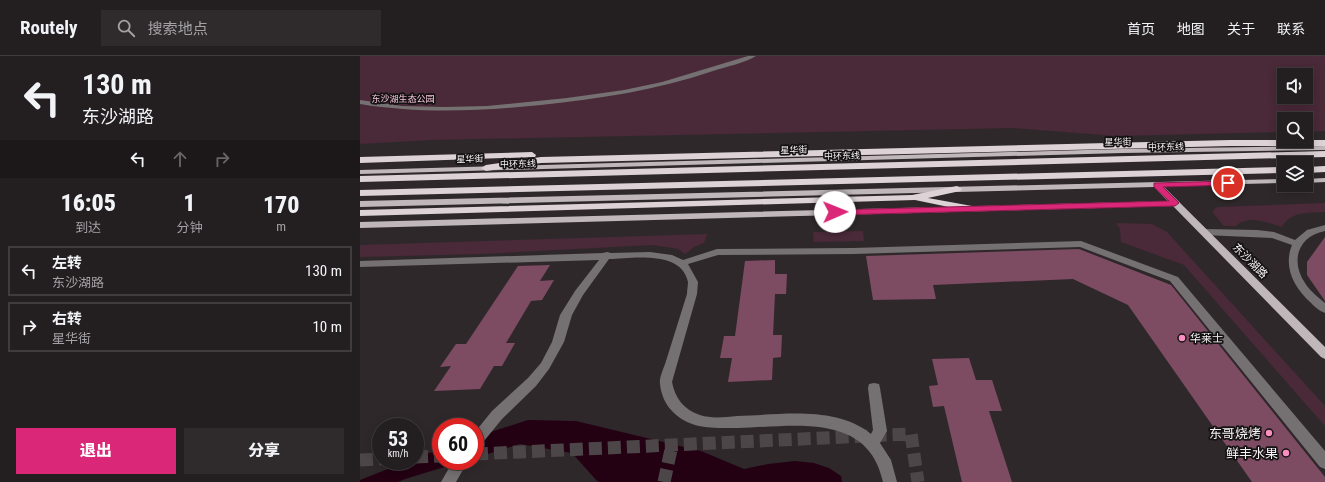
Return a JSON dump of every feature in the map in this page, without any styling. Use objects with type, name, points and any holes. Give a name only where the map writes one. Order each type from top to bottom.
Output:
[{"type":"highway","points":[[360,160],[1023,142],[1122,151]]},
{"type":"highway","points":[[486,168],[541,160],[1230,143],[1325,144]]},
{"type":"highway","name":"中环东线","points":[[360,179],[1325,154]]},
{"type":"highway","points":[[1313,170],[1325,169]]},
{"type":"highway","points":[[360,193],[1277,170]]},
{"type":"highway","points":[[360,213],[912,198],[957,189]]},
{"type":"highway","points":[[912,198],[968,208]]},
{"type":"main road","name":"星华街","points":[[360,172],[1122,151],[1325,148]]},
{"type":"main road","points":[[1313,181],[1325,180]]},
{"type":"main road","points":[[360,204],[1277,181]]},
{"type":"main road","name":"东沙湖路","points":[[1157,185],[1325,354]]},
{"type":"main road","points":[[360,225],[1175,203]]},
{"type":"street","points":[[360,102],[397,107],[447,109],[509,106],[571,100],[680,80],[753,56]]},
{"type":"street","points":[[1325,228],[1309,232],[1297,244],[1293,256],[1293,269],[1298,281],[1309,295],[1325,310]]},
{"type":"street","points":[[1204,232],[1257,233],[1274,235],[1297,244]]},
{"type":"street","points":[[682,263],[717,252],[1081,244],[1174,279],[1325,462]]},
{"type":"street","points":[[484,430],[497,415],[532,382],[545,366],[558,342],[566,315],[583,286],[607,255]]},
{"type":"street","points":[[360,264],[607,255],[663,256],[672,258],[682,263],[688,271],[692,282],[692,294],[666,382],[666,390],[670,399],[680,412],[698,421],[710,423],[815,420],[844,425],[859,433],[873,444],[882,456],[889,471],[890,482]]},
{"type":"street","points":[[873,444],[880,431],[874,388]]},
{"type":"street","points":[[448,482],[455,470]]},
{"type":"green space","name":"东沙湖生态公园","points":[[360,56],[1325,56],[1325,131],[1313,132],[1313,112],[1277,112],[1277,132],[1116,136],[1013,128],[431,140],[360,144]]},
{"type":"green space","points":[[1325,203],[1325,212],[1295,215],[1285,222],[1282,227],[1258,220],[1241,222],[1236,226],[1224,226],[1213,213],[1214,209],[1218,207]]},
{"type":"green space","points":[[1116,223],[1152,224],[1167,232],[1325,406],[1325,426],[1184,265],[1121,242],[1120,229]]},
{"type":"green space","points":[[863,231],[864,241],[814,242],[813,232]]},
{"type":"green space","points":[[707,234],[704,243],[694,247],[685,254],[678,249],[653,245],[481,254],[360,257],[360,245]]},
{"type":"shaded area","points":[[528,420],[576,421],[701,451],[744,469],[768,464],[795,461],[814,463],[829,468],[841,476],[842,482],[600,482],[597,481],[572,453],[520,444],[484,455],[484,434]]},
{"type":"shaded area","points":[[432,452],[432,470],[434,470],[398,482],[360,482],[360,480],[385,470],[424,470],[424,455]]},
{"type":"building","points":[[1325,237],[1325,301],[1307,275],[1307,262]]},
{"type":"building","points":[[1079,249],[1171,285],[1325,477],[1325,482],[1252,482],[1128,305],[1073,279],[933,285],[936,299],[873,300],[866,256]]},
{"type":"building","points":[[775,260],[775,274],[787,274],[786,294],[775,294],[773,335],[782,335],[781,357],[773,358],[772,380],[728,382],[732,358],[720,358],[724,336],[735,336],[745,261]]},
{"type":"building","points":[[550,265],[540,281],[554,280],[542,300],[531,301],[506,343],[515,343],[502,366],[494,366],[480,389],[434,391],[451,366],[440,367],[456,344],[466,344],[518,266]]},
{"type":"building","points":[[969,358],[976,380],[992,380],[1002,411],[989,411],[1012,482],[962,482],[944,406],[933,407],[929,386],[938,385],[932,359]]},
{"type":"tunnel","points":[[484,454],[911,434],[918,482]]},
{"type":"tunnel","points":[[664,482],[672,445]]},
{"type":"tunnel","points":[[424,457],[432,456]]},
{"type":"tunnel","points":[[360,460],[372,459]]},
{"type":"place","name":"华莱士","points":[[1182,338]]},
{"type":"place","name":"东哥烧烤","points":[[1269,433]]},
{"type":"place","name":"鲜丰水果","points":[[1286,453]]},
{"type":"route","points":[[835,212],[1175,203],[1157,185],[1228,183]]}]
